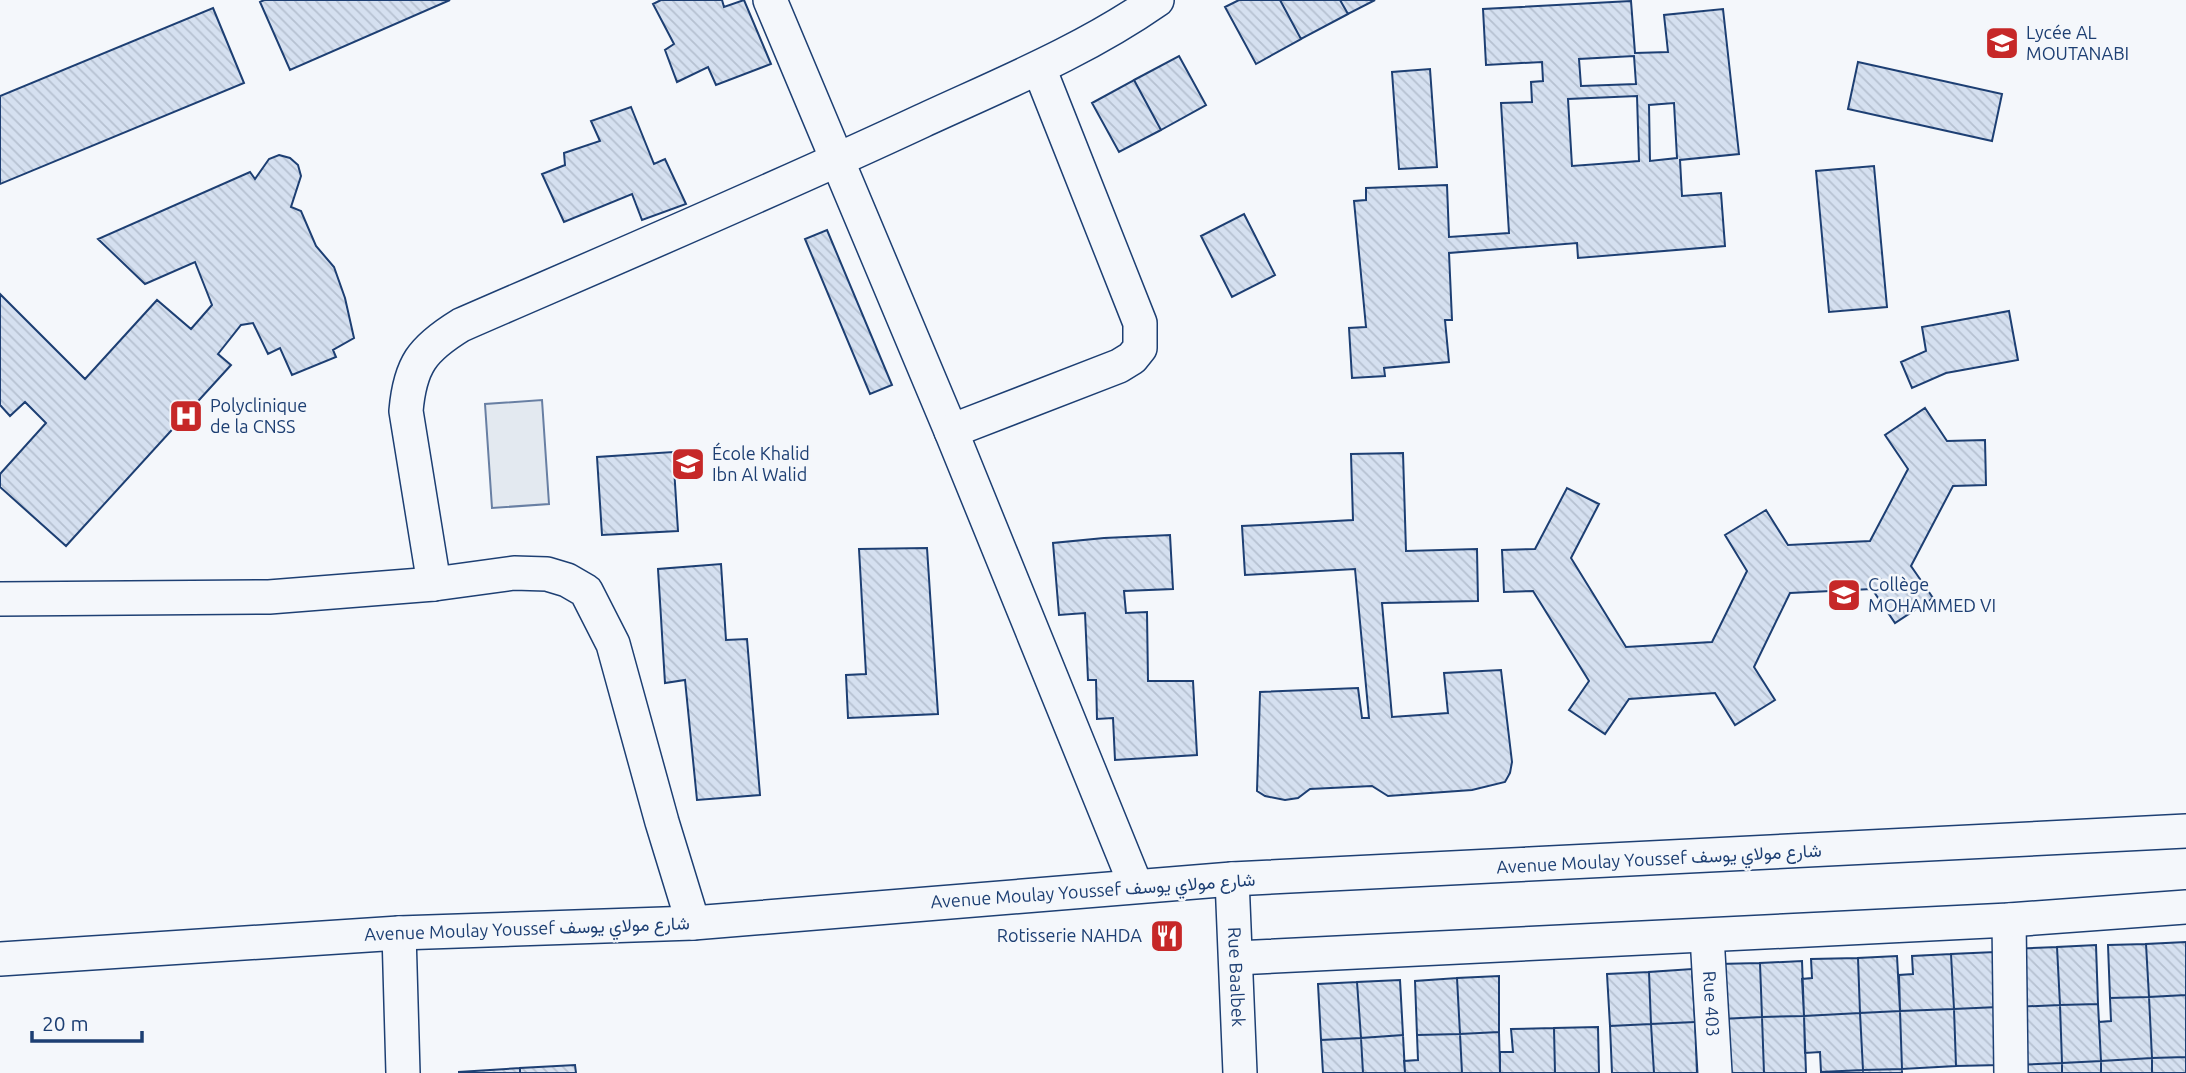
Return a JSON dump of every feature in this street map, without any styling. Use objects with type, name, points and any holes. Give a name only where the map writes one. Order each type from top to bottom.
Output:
[{"type":"street","points":[[770,0],[951,431],[1136,886]]},
{"type":"street","points":[[434,584],[406,411],[408,385],[425,350],[461,325],[838,161],[1039,68],[1094,40],[1157,0]]},
{"type":"street","points":[[951,431],[1119,366],[1132,358],[1140,348],[1140,323],[1039,68]]},
{"type":"street","points":[[0,599],[269,597],[434,584],[514,573],[547,574],[567,580],[586,591],[613,644],[693,923]]},
{"type":"street","name":"Avenue Moulay Youssef شارع مولاي يوسف","points":[[0,959],[399,933],[693,923],[1232,879],[2186,831]]},
{"type":"street","name":"Rue Baalbek","points":[[1232,879],[1240,1073]]},
{"type":"street","points":[[1236,958],[2009,920],[2186,907]]},
{"type":"street","points":[[2009,920],[2011,1073]]},
{"type":"street","points":[[399,933],[403,1073]]},
{"type":"street","name":"Rue 403","points":[[1707,936],[1715,1073]]},
{"type":"shaded area","points":[[542,400],[549,504],[492,508],[485,404]]},
{"type":"building","points":[[450,0],[290,70],[260,2]]},
{"type":"building","points":[[661,0],[722,0],[724,7],[744,0],[771,64],[716,85],[708,67],[677,82],[665,50],[674,44],[653,4]]},
{"type":"building","points":[[1239,0],[1280,0],[1301,39],[1256,64],[1225,7]]},
{"type":"building","points":[[1280,0],[1340,0],[1348,14],[1301,39]]},
{"type":"building","points":[[1340,0],[1375,0],[1348,14]]},
{"type":"building","points":[[1631,1],[1635,53],[1668,52],[1664,15],[1723,9],[1739,154],[1680,160],[1682,196],[1721,193],[1725,246],[1578,258],[1577,243],[1449,253],[1452,320],[1445,320],[1449,362],[1384,368],[1385,376],[1352,378],[1349,328],[1366,327],[1354,201],[1366,200],[1366,188],[1447,185],[1449,237],[1509,233],[1501,103],[1532,102],[1531,82],[1543,81],[1542,62],[1486,65],[1483,9]],"holes":[[[1634,56],[1636,84],[1581,86],[1579,59]],[[1637,96],[1639,161],[1572,166],[1568,99]],[[1674,103],[1677,158],[1650,161],[1649,105]]]},
{"type":"building","points":[[213,8],[244,83],[0,184],[0,96]]},
{"type":"building","points":[[1179,56],[1206,105],[1161,130],[1134,80]]},
{"type":"building","points":[[1858,62],[2002,94],[1992,141],[1848,109]]},
{"type":"building","points":[[1430,69],[1437,167],[1399,169],[1392,72]]},
{"type":"building","points":[[1134,80],[1161,130],[1119,152],[1092,103]]},
{"type":"building","points":[[631,107],[654,164],[665,159],[686,204],[642,220],[632,194],[564,222],[542,174],[565,165],[564,153],[600,141],[591,121]]},
{"type":"building","points":[[279,155],[290,158],[298,165],[301,176],[291,207],[301,211],[316,246],[334,267],[345,298],[354,338],[333,350],[336,357],[292,375],[280,348],[268,354],[253,323],[241,325],[218,354],[231,365],[66,546],[0,487],[0,474],[46,423],[25,402],[10,416],[0,405],[0,294],[85,379],[157,300],[191,329],[212,305],[195,262],[145,284],[98,239],[250,172],[255,179],[269,159]]},
{"type":"building","points":[[1874,166],[1887,307],[1829,312],[1816,171]]},
{"type":"building","points":[[1244,214],[1275,275],[1232,297],[1201,236]]},
{"type":"building","points":[[827,230],[892,385],[870,394],[805,239]]},
{"type":"building","points":[[2009,311],[2018,360],[1946,373],[1912,388],[1901,362],[1926,351],[1922,327]]},
{"type":"building","points":[[1925,408],[1947,441],[1985,440],[1986,485],[1953,486],[1911,566],[1933,598],[1895,623],[1872,589],[1790,593],[1754,667],[1775,700],[1735,725],[1715,693],[1629,699],[1605,734],[1569,710],[1589,681],[1533,591],[1504,592],[1502,550],[1535,549],[1567,488],[1599,504],[1571,558],[1626,647],[1712,642],[1747,571],[1725,535],[1766,510],[1788,545],[1870,541],[1908,469],[1885,435]]},
{"type":"building","points":[[673,452],[678,531],[602,535],[597,457]]},
{"type":"building","points":[[1403,453],[1406,551],[1477,549],[1478,601],[1382,603],[1392,717],[1448,713],[1444,673],[1501,670],[1512,762],[1510,773],[1505,782],[1472,790],[1388,796],[1372,786],[1310,789],[1298,798],[1285,800],[1265,796],[1257,791],[1260,692],[1358,688],[1362,718],[1369,718],[1355,569],[1245,575],[1242,526],[1353,520],[1351,454]]},
{"type":"building","points":[[1170,535],[1173,589],[1124,591],[1126,613],[1147,612],[1148,681],[1193,681],[1197,755],[1115,760],[1113,718],[1097,719],[1096,680],[1088,680],[1085,613],[1059,615],[1053,543]]},
{"type":"building","points":[[927,548],[938,714],[848,718],[846,675],[866,674],[859,549]]},
{"type":"building","points":[[721,564],[726,640],[747,639],[760,795],[697,800],[685,680],[665,683],[658,569]]},
{"type":"building","points":[[2186,942],[2186,995],[2149,997],[2146,944]]},
{"type":"building","points":[[2146,944],[2149,997],[2110,998],[2108,945]]},
{"type":"building","points":[[2096,945],[2098,1004],[2060,1005],[2057,947]]},
{"type":"building","points":[[2057,947],[2060,1005],[2013,1007],[2010,949]]},
{"type":"building","points":[[1995,952],[1998,1007],[1954,1009],[1951,954]]},
{"type":"building","points":[[1951,954],[1954,1009],[1900,1011],[1899,975],[1913,974],[1912,956]]},
{"type":"building","points":[[1897,956],[1900,1011],[1860,1013],[1858,958]]},
{"type":"building","points":[[1858,958],[1860,1013],[1804,1016],[1802,979],[1812,978],[1811,959]]},
{"type":"building","points":[[1802,961],[1804,1016],[1762,1017],[1760,963]]},
{"type":"building","points":[[1760,963],[1762,1017],[1721,1019],[1718,964]]},
{"type":"building","points":[[1692,969],[1695,1022],[1651,1024],[1649,972]]},
{"type":"building","points":[[1649,972],[1651,1024],[1610,1026],[1607,974]]},
{"type":"building","points":[[1499,976],[1499,1032],[1460,1034],[1457,978]]},
{"type":"building","points":[[1457,978],[1460,1034],[1417,1035],[1415,981]]},
{"type":"building","points":[[1400,980],[1403,1035],[1361,1038],[1357,982]]},
{"type":"building","points":[[1357,982],[1361,1038],[1321,1040],[1318,984]]},
{"type":"building","points":[[2186,995],[2186,1057],[2152,1058],[2149,997]]},
{"type":"building","points":[[2149,997],[2152,1058],[2101,1061],[2099,1022],[2111,1021],[2110,998]]},
{"type":"building","points":[[2098,1004],[2101,1061],[2062,1063],[2060,1005]]},
{"type":"building","points":[[2060,1005],[2062,1063],[2015,1065],[2013,1007]]},
{"type":"building","points":[[1998,1007],[2000,1065],[1956,1066],[1954,1009]]},
{"type":"building","points":[[1954,1009],[1956,1066],[1902,1069],[1900,1011]]},
{"type":"building","points":[[1900,1011],[1902,1069],[1863,1070],[1860,1013]]},
{"type":"building","points":[[1860,1013],[1863,1070],[1821,1072],[1820,1052],[1805,1053],[1804,1016]]},
{"type":"building","points":[[1804,1016],[1806,1073],[1764,1073],[1762,1017]]},
{"type":"building","points":[[1762,1017],[1764,1073],[1723,1073],[1721,1019]]},
{"type":"building","points":[[1695,1022],[1697,1073],[1654,1073],[1651,1024]]},
{"type":"building","points":[[1651,1024],[1654,1073],[1612,1073],[1610,1026]]},
{"type":"building","points":[[1598,1027],[1599,1073],[1555,1073],[1554,1028]]},
{"type":"building","points":[[1554,1028],[1555,1073],[1500,1073],[1500,1052],[1513,1052],[1511,1029]]},
{"type":"building","points":[[1499,1032],[1500,1073],[1462,1073],[1460,1034]]},
{"type":"building","points":[[1460,1034],[1462,1073],[1405,1073],[1404,1061],[1418,1060],[1417,1035]]},
{"type":"building","points":[[1403,1035],[1405,1073],[1363,1073],[1361,1038]]},
{"type":"building","points":[[1361,1038],[1363,1073],[1323,1073],[1321,1040]]},
{"type":"building","points":[[2186,1057],[2186,1073],[2152,1073],[2152,1058]]},
{"type":"building","points":[[2152,1058],[2152,1073],[2101,1073],[2101,1061]]},
{"type":"building","points":[[2101,1061],[2101,1073],[2062,1073],[2062,1063]]},
{"type":"building","points":[[2062,1063],[2062,1073],[2015,1073],[2015,1065]]},
{"type":"building","points":[[575,1065],[576,1073],[520,1073],[520,1068]]},
{"type":"building","points":[[520,1068],[520,1073],[459,1073],[459,1072]]},
{"type":"building","points":[[1902,1069],[1902,1073],[1863,1073],[1863,1070]]},
{"type":"building","points":[[1863,1070],[1863,1073],[1821,1073],[1821,1072]]},
{"type":"place","name":"Lycée AL MOUTANABI","points":[[2002,43]]},
{"type":"place","name":"Polyclinique de la CNSS","points":[[186,416]]},
{"type":"place","name":"École Khalid Ibn Al Walid","points":[[688,464]]},
{"type":"place","name":"Collège MOHAMMED VI","points":[[1844,595]]},
{"type":"place","name":"Rotisserie NAHDA","points":[[1167,936]]}]
